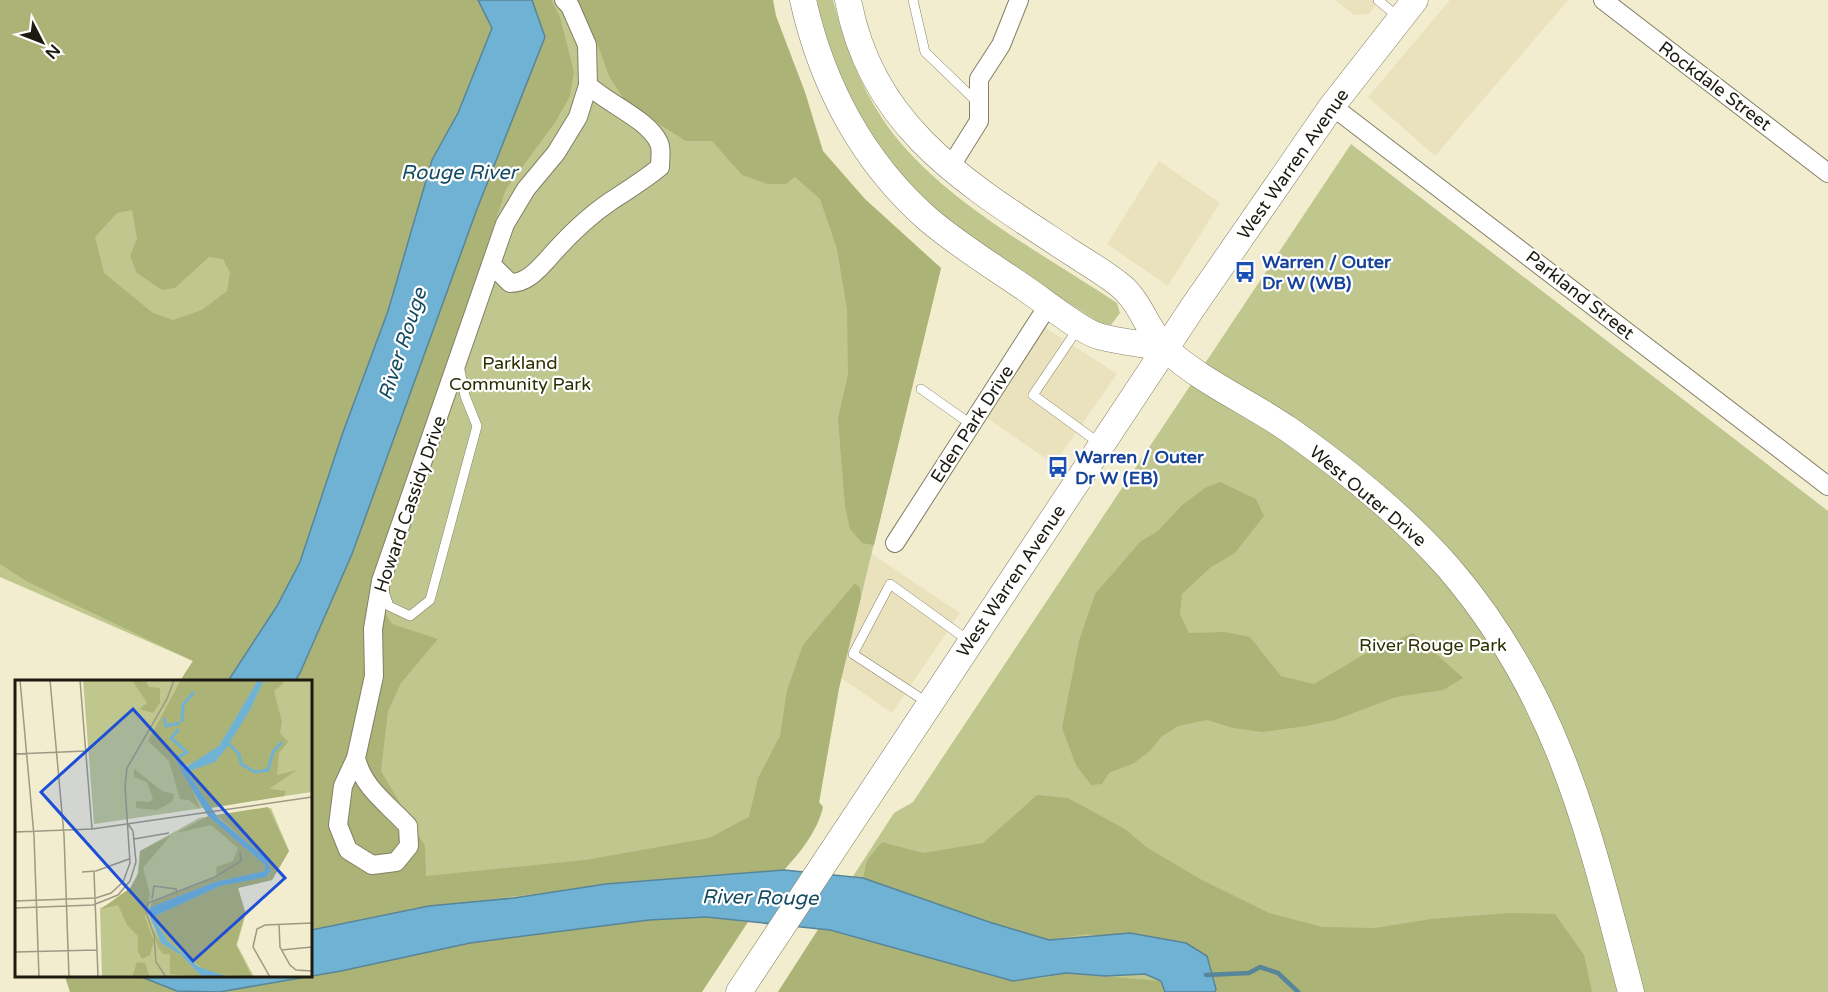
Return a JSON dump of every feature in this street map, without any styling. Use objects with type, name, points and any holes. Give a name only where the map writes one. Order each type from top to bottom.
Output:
[{"type":"main road","name":"West Outer Drive","points":[[803,0],[816,50],[832,90],[871,157],[898,190],[929,220],[957,242],[1096,336],[1165,348]]},
{"type":"main road","name":"West Outer Drive","points":[[848,0],[857,36],[883,92],[905,123],[949,170],[1124,288],[1165,348],[1289,430],[1347,475],[1415,532],[1481,609],[1528,682],[1560,750],[1598,866],[1631,992]]},
{"type":"main road","name":"West Warren Avenue","points":[[739,992],[1165,348],[1332,106],[1408,9]]},
{"type":"main road","points":[[1111,338],[1136,305]]},
{"type":"street","name":"Howard Cassidy Drive","points":[[356,758],[360,775],[369,788],[408,826],[409,846],[396,862],[372,865],[348,850],[338,825],[343,786],[356,758],[374,676],[373,629],[381,581],[505,224],[526,189],[556,153],[579,117],[588,85],[587,45],[570,6],[564,0]]},
{"type":"street","points":[[949,170],[979,121],[979,79],[1001,45],[1019,0]]},
{"type":"street","name":"Rockdale Street","points":[[1602,0],[1828,173]]},
{"type":"street","points":[[491,264],[510,283],[521,283],[538,270],[581,224],[610,201],[642,182],[660,166],[660,144],[648,128],[603,99],[588,85]]},
{"type":"street","name":"Parkland Street","points":[[1332,106],[1828,486]]},
{"type":"street","name":"Eden Park Drive","points":[[895,543],[1048,304]]},
{"type":"lane","points":[[913,0],[925,52],[978,104]]},
{"type":"lane","points":[[1378,0],[1408,9]]},
{"type":"lane","points":[[1080,326],[1033,395],[1101,445]]},
{"type":"lane","points":[[381,581],[390,606],[410,616],[430,600],[477,426],[465,396],[458,361]]},
{"type":"lane","points":[[921,389],[972,425]]},
{"type":"lane","points":[[445,400],[465,396]]},
{"type":"lane","points":[[929,704],[853,654],[890,584],[970,642]]},
{"type":"shaded area","points":[[1335,0],[1380,0],[1369,14],[1354,15]]},
{"type":"shaded area","points":[[1450,0],[1568,0],[1435,156],[1368,97]]},
{"type":"shaded area","points":[[1159,161],[1220,203],[1168,286],[1107,244]]},
{"type":"shaded area","points":[[1046,328],[1117,374],[1054,464],[987,418],[1039,334]]},
{"type":"shaded area","points":[[872,554],[960,613],[892,713],[841,678]]},
{"type":"green space","name":"Parkland Community Park","points":[[0,0],[754,0],[777,62],[816,143],[840,176],[867,204],[941,268],[839,688],[819,803],[690,992],[70,992],[65,977],[312,977],[312,680],[181,680],[193,661],[0,577]]},
{"type":"green space","points":[[0,0],[478,0],[492,27],[458,113],[432,160],[388,311],[342,435],[300,562],[277,606],[229,680],[181,680],[193,661],[28,582],[0,564]],"holes":[[[132,210],[137,239],[130,256],[137,273],[162,290],[175,288],[209,257],[223,259],[230,273],[227,291],[202,310],[173,320],[153,313],[104,273],[95,237],[117,213]]]},
{"type":"green space","points":[[532,0],[551,0],[560,17],[574,72],[570,96],[556,121],[506,189],[395,524],[383,610],[392,624],[438,639],[401,683],[388,711],[381,771],[425,846],[426,876],[585,860],[709,838],[749,817],[758,778],[780,736],[787,690],[803,645],[855,583],[860,588],[861,597],[839,688],[819,802],[823,807],[821,816],[808,841],[784,870],[694,876],[429,906],[312,930],[312,680],[294,680],[352,554],[477,209],[545,37]]},
{"type":"green space","points":[[575,0],[773,0],[776,16],[805,92],[823,151],[865,199],[941,268],[874,545],[862,543],[850,529],[845,506],[838,419],[848,374],[847,309],[837,249],[820,199],[795,177],[786,184],[768,184],[742,175],[712,141],[686,141],[627,104],[609,76],[597,43]]},
{"type":"green space","points":[[817,0],[833,0],[859,76],[882,118],[904,146],[930,173],[990,221],[1117,303],[1120,313],[1111,325],[1100,323],[975,242],[932,207],[908,183],[866,128],[849,97],[824,33]]},
{"type":"green space","name":"River Rouge Park","points":[[1351,144],[1828,511],[1828,992],[778,992],[894,813],[913,802]]},
{"type":"green space","points":[[1220,482],[1256,499],[1264,516],[1235,553],[1211,567],[1182,594],[1180,614],[1189,633],[1225,632],[1250,637],[1281,676],[1314,684],[1363,655],[1413,633],[1463,678],[1443,690],[1396,697],[1335,720],[1306,726],[1262,732],[1233,728],[1207,720],[1178,726],[1161,737],[1150,751],[1134,763],[1109,773],[1102,784],[1091,785],[1076,765],[1062,728],[1079,641],[1095,594],[1140,542],[1158,531],[1182,505],[1205,488]]},
{"type":"green space","points":[[1037,795],[1068,798],[1125,829],[1146,847],[1202,880],[1269,913],[1322,927],[1375,928],[1431,919],[1510,913],[1555,914],[1584,955],[1592,992],[1215,992],[1207,956],[1087,934],[1049,940],[989,922],[863,878],[867,860],[882,842],[923,853],[983,843]]},
{"type":"green space","points":[[706,917],[748,922],[702,992],[219,992],[312,977],[470,943],[649,920]]},
{"type":"green space","points":[[819,928],[962,967],[1039,979],[1066,973],[1161,981],[1165,992],[778,992]]},
{"type":"green space","points":[[65,977],[142,977],[177,991],[219,992],[70,992]]},
{"type":"water","name":"Rouge River","points":[[478,0],[532,0],[545,37],[477,209],[352,554],[296,680],[229,680],[277,606],[300,562],[342,435],[388,311],[432,160],[458,113],[492,28]]},
{"type":"water","name":"River Rouge","points":[[784,870],[863,878],[989,922],[1049,940],[1130,933],[1186,943],[1207,956],[1216,989],[1215,992],[1165,992],[1161,981],[1145,974],[1106,976],[1066,973],[1013,981],[830,930],[706,917],[649,920],[470,943],[312,976],[312,930],[429,906],[514,898],[606,884]]},
{"type":"water","points":[[142,977],[306,977],[219,992],[177,991]]},
{"type":"waterway","points":[[1206,975],[1249,973],[1260,967],[1278,973],[1298,992]]},
{"type":"place","name":"Warren / Outer Dr W (WB)","points":[[1245,272]]},
{"type":"place","name":"Warren / Outer Dr W (EB)","points":[[1058,467]]}]
